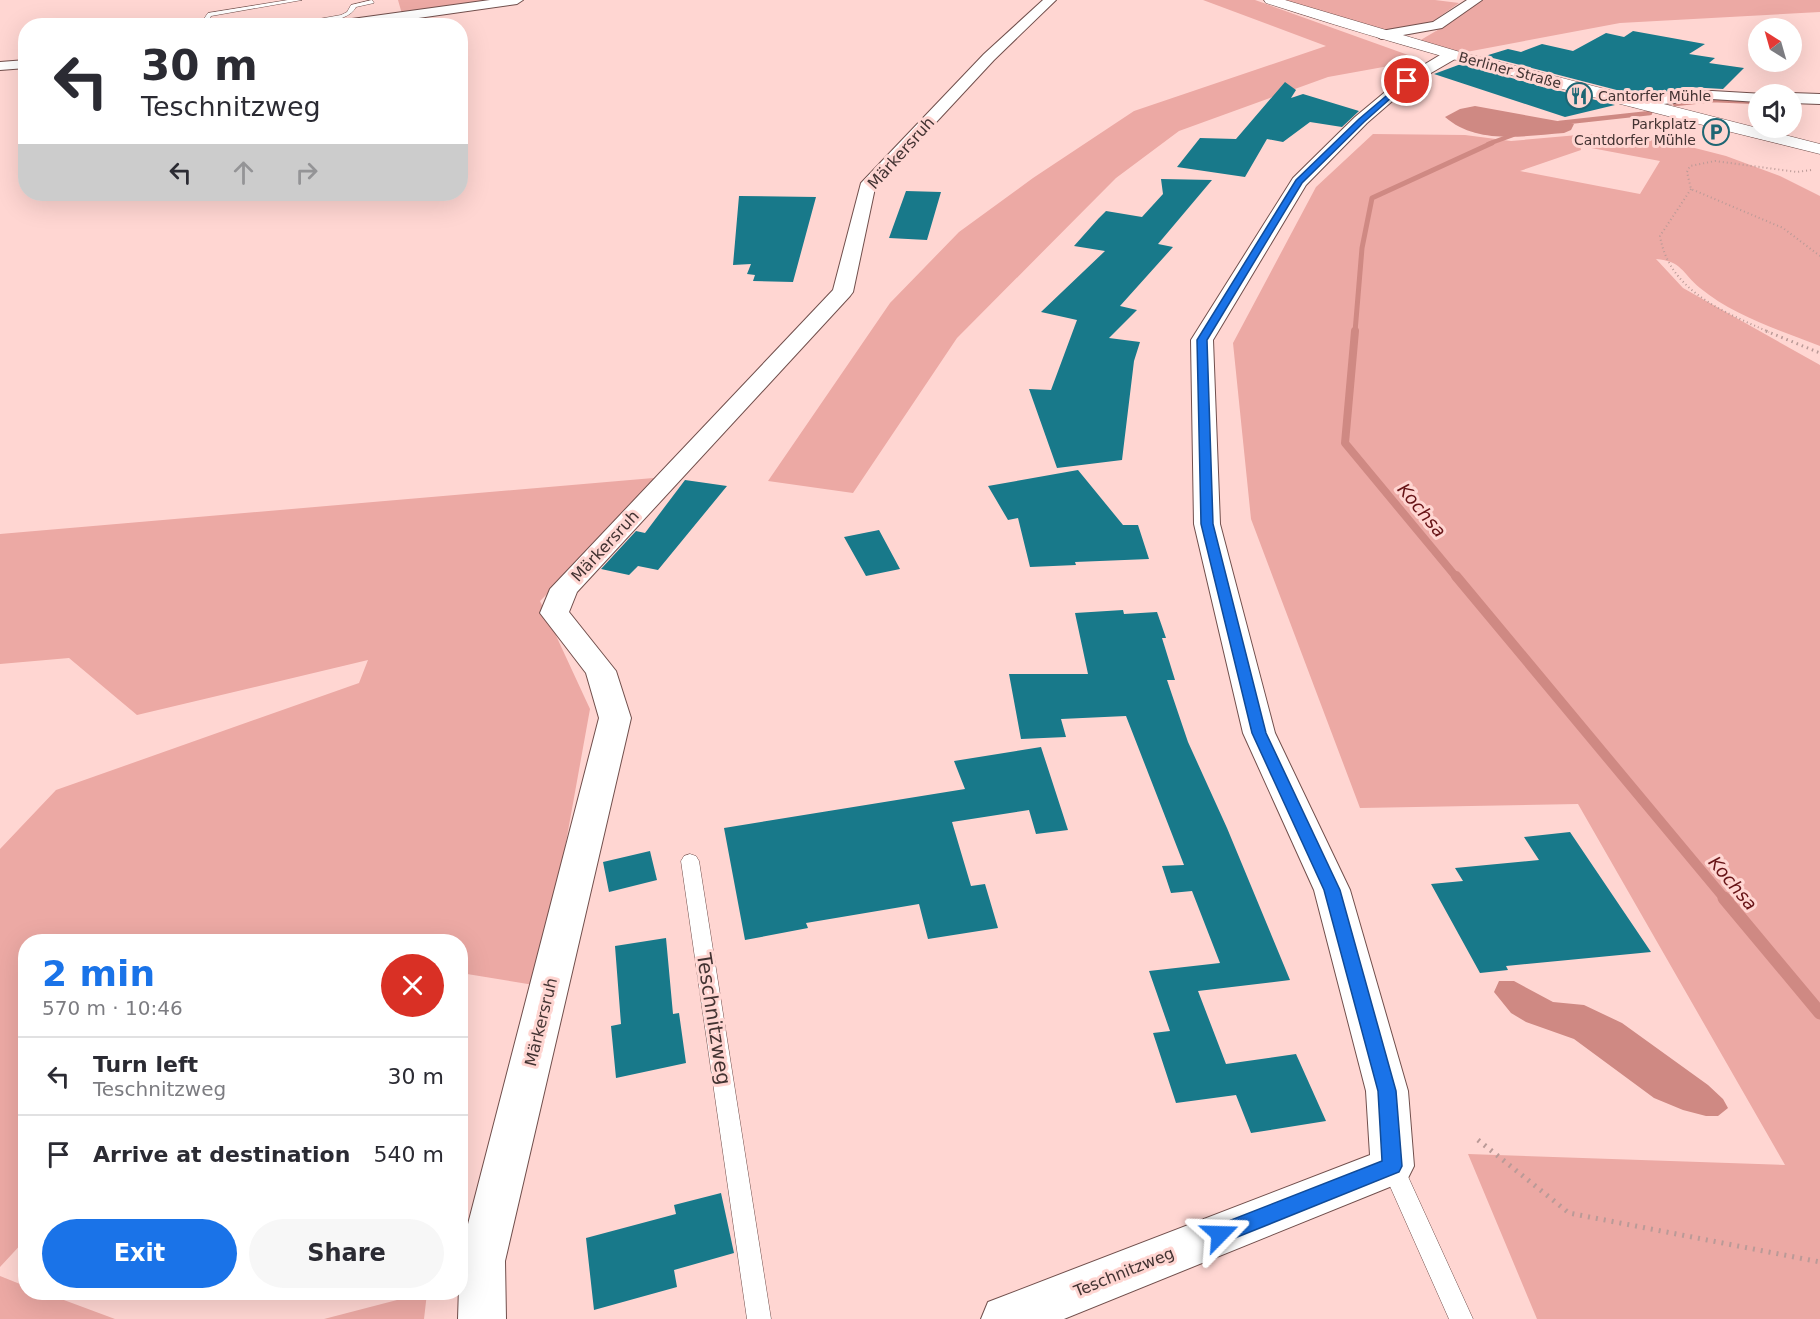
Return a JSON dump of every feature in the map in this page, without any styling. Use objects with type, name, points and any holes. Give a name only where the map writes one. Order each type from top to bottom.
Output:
[{"type":"main road","name":"Berliner Straße","points":[[1271,0],[1455,56],[1820,149]]},
{"type":"street","points":[[385,18],[517,0]]},
{"type":"street","name":"Märkersruh","points":[[482,1319],[482,1261],[615,718],[600,671],[554,613],[557,605],[564,589],[843,292],[867,187],[989,57],[1050,0]]},
{"type":"street","points":[[1406,42],[1430,27],[1448,20],[1476,0]]},
{"type":"street","points":[[1381,35],[1430,27]]},
{"type":"street","points":[[1392,1166],[1387,1091],[1332,890],[1259,733],[1207,524],[1202,340],[1299,182],[1361,120],[1407,81],[1445,58],[1455,56]]},
{"type":"street","points":[[0,66],[18,65]]},
{"type":"street","points":[[1634,102],[1712,95],[1748,97]]},
{"type":"street","points":[[1802,98],[1820,99]]},
{"type":"street","name":"Teschnitzweg","points":[[1005,1319],[1392,1166]]},
{"type":"lane","points":[[207,18],[208,15],[298,0]]},
{"type":"lane","points":[[336,18],[350,13],[353,6],[372,1],[371,6],[377,18]]},
{"type":"lane","name":"Teschnitzweg","points":[[690,861],[759,1319]]},
{"type":"lane","points":[[1392,1166],[1461,1319]]},
{"type":"path","points":[[1813,169],[1797,172],[1715,161],[1690,166],[1686,172],[1691,189],[1660,236],[1663,254],[1679,280],[1720,307],[1796,344],[1820,352]]},
{"type":"path","points":[[1691,189],[1783,228],[1820,256]]},
{"type":"path","points":[[1478,1140],[1569,1213],[1820,1262]]},
{"type":"shaded area","points":[[398,0],[502,0],[402,14]]},
{"type":"shaded area","points":[[1203,0],[1255,0],[1422,60],[1328,77],[1179,131],[1116,178],[957,338],[853,493],[768,481],[890,303],[959,232],[1033,178],[1134,111],[1326,46]]},
{"type":"shaded area","points":[[1285,0],[1435,0],[1459,3],[1432,22],[1381,31]]},
{"type":"shaded area","points":[[1481,0],[1820,0],[1820,12],[1620,23],[1461,53],[1419,41],[1453,21]]},
{"type":"shaded area","points":[[1475,106],[1574,124],[1571,130],[1564,133],[1502,137],[1471,132],[1445,117],[1460,109]]},
{"type":"shaded area","points":[[1373,134],[1465,135],[1511,141],[1578,135],[1581,150],[1520,171],[1640,194],[1660,161],[1586,147],[1591,134],[1656,138],[1726,156],[1780,176],[1820,196],[1820,346],[1757,322],[1727,307],[1700,288],[1677,265],[1656,259],[1683,288],[1820,365],[1820,1319],[1537,1319],[1468,1154],[1785,1165],[1578,804],[1360,808],[1251,519],[1233,343],[1316,187]]},
{"type":"shaded area","points":[[665,477],[540,601],[590,709],[540,986],[468,974],[468,934],[18,934],[18,1248],[0,1267],[0,849],[56,790],[359,683],[368,660],[137,715],[69,658],[0,664],[0,534]]},
{"type":"shaded area","points":[[1499,981],[1514,981],[1553,1002],[1584,1005],[1622,1023],[1708,1085],[1723,1099],[1728,1108],[1718,1116],[1706,1116],[1683,1110],[1654,1098],[1574,1039],[1526,1022],[1511,1013],[1494,992]]},
{"type":"shaded area","points":[[0,1276],[18,1283],[18,1300],[64,1300],[115,1319],[0,1319]]},
{"type":"shaded area","points":[[397,1300],[426,1300],[424,1319],[324,1319]]},
{"type":"building","points":[[1633,31],[1705,44],[1689,54],[1715,58],[1709,63],[1744,68],[1723,89],[1688,87],[1636,95],[1485,56],[1508,49],[1521,52],[1542,44],[1573,51],[1606,33],[1624,37]]},
{"type":"building","points":[[1461,64],[1615,105],[1565,117],[1434,74]]},
{"type":"building","points":[[1285,82],[1296,90],[1291,98],[1303,94],[1359,111],[1342,127],[1310,122],[1283,142],[1267,139],[1245,177],[1177,167],[1200,138],[1236,139]]},
{"type":"building","points":[[1161,179],[1212,180],[1158,244],[1173,247],[1120,306],[1137,310],[1109,338],[1140,342],[1134,361],[1122,460],[1057,468],[1029,389],[1051,390],[1077,320],[1041,312],[1105,251],[1074,246],[1099,218],[1106,211],[1142,217],[1163,194]]},
{"type":"building","points":[[906,191],[941,192],[927,240],[889,238]]},
{"type":"building","points":[[739,196],[816,197],[793,282],[753,281],[755,275],[747,274],[751,264],[733,265]]},
{"type":"building","points":[[1078,470],[1123,525],[1138,525],[1149,559],[1075,562],[1076,565],[1030,567],[1018,518],[1008,520],[988,486]]},
{"type":"building","points":[[685,480],[727,486],[658,570],[638,566],[629,575],[601,569],[636,531],[645,533]]},
{"type":"building","points":[[879,530],[900,569],[866,576],[844,537]]},
{"type":"building","points":[[1123,610],[1124,614],[1157,612],[1166,638],[1162,638],[1175,680],[1167,680],[1188,742],[1227,828],[1290,980],[1198,991],[1226,1064],[1296,1054],[1326,1121],[1251,1133],[1236,1095],[1176,1103],[1153,1033],[1170,1031],[1149,971],[1220,963],[1192,891],[1171,893],[1162,866],[1184,865],[1126,716],[1061,719],[1066,737],[1021,739],[1009,674],[1088,674],[1075,613]]},
{"type":"building","points":[[1041,747],[1068,830],[1036,834],[1029,810],[952,822],[971,886],[985,884],[998,928],[928,939],[919,904],[806,923],[808,928],[745,940],[724,828],[965,789],[954,761]]},
{"type":"building","points":[[1570,832],[1651,952],[1506,966],[1508,970],[1480,973],[1431,884],[1463,881],[1455,868],[1539,860],[1524,837]]},
{"type":"building","points":[[650,851],[657,880],[609,892],[603,862]]},
{"type":"building","points":[[666,938],[673,1014],[679,1013],[686,1063],[616,1078],[611,1026],[621,1024],[615,946]]},
{"type":"building","points":[[721,1193],[734,1253],[674,1270],[677,1287],[594,1310],[586,1238],[676,1214],[674,1205]]},
{"type":"waterway","name":"Kochsa","points":[[1675,104],[1712,100],[1748,102]]},
{"type":"waterway","name":"Kochsa","points":[[1559,123],[1650,113]]},
{"type":"waterway","name":"Kochsa","points":[[1488,144],[1513,135]]},
{"type":"waterway","name":"Kochsa","points":[[1355,332],[1362,248],[1372,198],[1492,143]]},
{"type":"waterway","name":"Kochsa","points":[[1355,331],[1345,443],[1457,578]]},
{"type":"waterway","name":"Kochsa","points":[[1456,576],[1725,899]]},
{"type":"waterway","name":"Kochsa","points":[[1724,898],[1820,1013]]},
{"type":"place","name":"Cantorfer Mühle","points":[[1579,96]]},
{"type":"place","name":"Parkplatz Cantdorfer Mühle","points":[[1716,132]]},
{"type":"route","points":[[1220,1234],[1392,1166],[1387,1091],[1332,890],[1259,733],[1207,524],[1202,340],[1299,182],[1361,120],[1407,81]]}]
